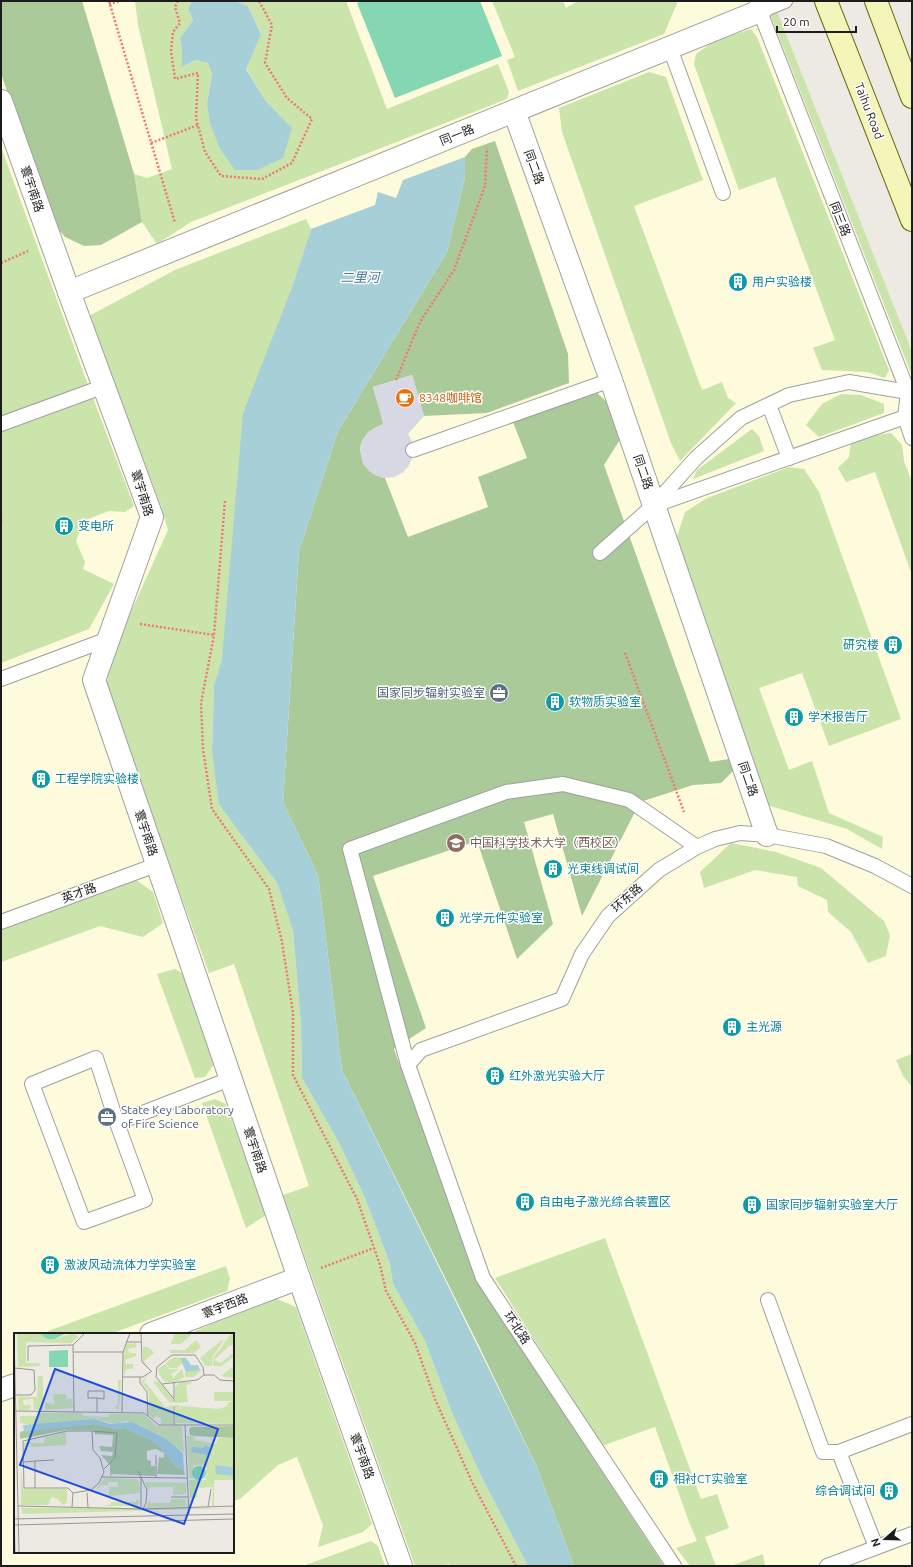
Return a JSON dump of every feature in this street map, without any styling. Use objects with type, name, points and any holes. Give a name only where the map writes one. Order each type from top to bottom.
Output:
[{"type":"main road","name":"Taihu Road","points":[[826,1],[912,220]]},
{"type":"main road","points":[[876,1],[912,97]]},
{"type":"street","name":"同一路","points":[[69,292],[670,48],[758,6]]},
{"type":"street","name":"寰宇南路","points":[[1,101],[50,241],[105,386],[152,517],[94,680],[298,1278],[401,1566]]},
{"type":"street","name":"同二路","points":[[514,111],[611,380],[767,835]]},
{"type":"street","name":"寰宇西路","points":[[153,1333],[298,1278]]},
{"type":"street","points":[[1,1390],[14,1385]]},
{"type":"lane","points":[[758,6],[785,1]]},
{"type":"lane","name":"同三路","points":[[758,6],[908,392]]},
{"type":"lane","points":[[670,48],[723,193]]},
{"type":"lane","points":[[413,450],[611,380]]},
{"type":"lane","points":[[600,553],[654,505],[696,458],[741,418],[789,395],[849,382],[908,392],[904,417],[912,438]]},
{"type":"lane","points":[[1,424],[105,386]]},
{"type":"lane","points":[[769,405],[789,458]]},
{"type":"lane","points":[[654,505],[904,417]]},
{"type":"lane","points":[[1,680],[108,639]]},
{"type":"lane","name":"环北路","points":[[674,1566],[484,1278],[408,1065],[350,849],[506,792],[563,784],[629,800],[697,847]]},
{"type":"lane","name":"环东路","points":[[408,1065],[421,1050],[562,998],[582,954],[608,916],[659,870],[697,847],[715,839],[740,833],[767,835],[826,846],[875,866],[912,886]]},
{"type":"lane","name":"英才路","points":[[1,922],[156,865]]},
{"type":"lane","points":[[96,1058],[117,1123],[145,1200],[84,1222],[32,1084],[96,1058]]},
{"type":"lane","points":[[117,1123],[230,1079]]},
{"type":"lane","points":[[768,1300],[823,1452],[839,1452],[912,1424]]},
{"type":"lane","points":[[839,1452],[876,1547]]},
{"type":"lane","points":[[827,1566],[912,1534]]},
{"type":"path","points":[[121,1],[109,2],[182,246]]},
{"type":"path","points":[[178,1],[175,7],[180,23],[172,32],[171,51],[175,79],[198,73],[196,118],[206,152],[221,176],[262,179],[292,163],[312,119],[288,98],[265,63],[272,25],[259,1]]},
{"type":"path","points":[[396,380],[420,322],[454,270],[485,186],[490,121]]},
{"type":"path","points":[[151,142],[198,125]]},
{"type":"path","points":[[1,263],[50,241]]},
{"type":"path","points":[[225,501],[220,582],[214,635],[201,703],[203,749],[212,809],[269,889],[282,942],[293,1013],[293,1074],[357,1198],[380,1265],[386,1290],[415,1343],[435,1399],[472,1482],[516,1566]]},
{"type":"path","points":[[1,516],[1,523]]},
{"type":"path","points":[[155,626],[214,635]]},
{"type":"path","points":[[625,653],[697,847]]},
{"type":"path","points":[[332,1264],[374,1248]]},
{"type":"shaded area","name":"中国科学技术大学（西校区）","points":[[1,1],[773,1],[912,353],[912,1565],[1,1566]]},
{"type":"shaded area","points":[[412,375],[424,416],[408,434],[412,442],[412,459],[408,467],[402,473],[394,477],[385,478],[376,476],[363,464],[360,447],[368,432],[383,424],[373,387]]},
{"type":"green space","points":[[1,1],[82,1],[134,174],[142,222],[101,245],[84,246],[65,237],[53,222],[1,74]]},
{"type":"green space","points":[[135,1],[192,1],[188,9],[193,20],[180,38],[182,67],[196,60],[208,63],[212,72],[207,103],[292,128],[265,100],[246,68],[261,33],[248,6],[235,1],[346,1],[387,109],[498,64],[509,92],[507,99],[191,222],[157,244],[142,222],[134,174],[147,178],[172,169],[138,25]]},
{"type":"green space","points":[[362,1],[480,1],[502,56],[395,98],[357,3]]},
{"type":"green space","points":[[492,1],[563,1],[566,8],[578,1],[678,1],[664,34],[518,91],[507,60],[515,57]]},
{"type":"green space","points":[[765,1],[773,1],[912,352],[912,376]]},
{"type":"green space","points":[[751,29],[757,37],[889,370],[885,378],[867,372],[822,370],[813,348],[835,340],[775,177],[739,190],[694,64],[696,54],[714,41]]},
{"type":"green space","points":[[649,72],[666,77],[703,180],[634,206],[702,390],[722,382],[728,398],[736,403],[680,461],[671,443],[562,132],[559,108]]},
{"type":"green space","points":[[495,141],[568,354],[569,383],[487,413],[424,416],[412,375],[373,387],[384,424],[374,428],[363,439],[360,449],[362,455],[373,472],[385,478],[408,537],[488,507],[478,477],[527,458],[513,422],[596,392],[608,403],[621,438],[604,465],[710,762],[729,759],[733,771],[721,783],[693,785],[640,802],[582,916],[553,814],[524,822],[553,924],[517,959],[477,841],[373,876],[426,1028],[394,1049],[478,1283],[664,1566],[574,1566],[536,1465],[478,1344],[342,1070],[318,875],[283,802],[299,551],[338,431],[447,252],[465,177],[465,157],[472,149]]},
{"type":"green space","points":[[1,147],[88,385],[1,417]]},
{"type":"green space","points":[[306,219],[311,229],[291,290],[222,659],[214,685],[212,752],[243,837],[277,883],[293,931],[301,1024],[302,1078],[338,1141],[365,1198],[390,1264],[393,1284],[425,1341],[452,1413],[483,1480],[528,1566],[450,1566],[449,1564],[443,1566],[415,1566],[283,1195],[309,1186],[234,964],[209,973],[106,689],[111,656],[168,530],[161,506],[89,316],[175,270]]},
{"type":"green space","points":[[841,394],[861,395],[884,404],[884,413],[819,437],[806,425],[822,404]]},
{"type":"green space","points":[[93,398],[134,506],[125,512],[109,511],[83,521],[76,541],[85,562],[83,569],[114,584],[89,629],[1,663],[1,432]]},
{"type":"green space","points":[[752,429],[759,436],[764,451],[693,479],[697,470]]},
{"type":"green space","points":[[891,433],[902,445],[904,461],[912,482],[912,575],[875,472],[846,482],[838,468],[849,457],[851,443],[871,436]]},
{"type":"green space","points":[[789,467],[804,469],[819,492],[901,719],[829,746],[802,673],[759,688],[789,770],[812,761],[829,813],[883,837],[882,849],[847,829],[767,805],[676,540],[685,512],[707,498]]},
{"type":"green space","points":[[731,843],[776,852],[821,868],[884,921],[890,935],[886,956],[868,963],[851,932],[828,912],[827,900],[798,886],[797,877],[755,870],[704,888],[700,872]]},
{"type":"green space","points":[[136,880],[153,892],[163,923],[143,937],[100,926],[1,962],[1,929]]},
{"type":"green space","points":[[175,969],[183,974],[214,1064],[205,1077],[195,1078],[157,974]]},
{"type":"green space","points":[[912,1054],[912,1087],[903,1076],[896,1060]]},
{"type":"green space","points":[[215,1099],[226,1104],[266,1215],[246,1228],[202,1103]]},
{"type":"green space","points":[[605,1238],[701,1499],[717,1494],[729,1528],[705,1537],[716,1566],[690,1566],[676,1548],[697,1541],[655,1427],[602,1446],[495,1278]]},
{"type":"green space","points":[[226,1266],[230,1279],[227,1291],[113,1333],[49,1333],[48,1331]]},
{"type":"green space","points":[[275,1298],[296,1307],[372,1524],[363,1532],[318,1547],[323,1525],[297,1457],[278,1465],[240,1499],[234,1501],[234,1333],[196,1333],[195,1331]]},
{"type":"green space","points":[[371,1541],[378,1546],[385,1566],[303,1566]]},
{"type":"green space","points":[[763,1554],[765,1566],[731,1566]]},
{"type":"water","points":[[192,1],[235,1],[248,6],[261,34],[246,69],[265,100],[292,128],[283,158],[257,170],[235,170],[220,149],[210,123],[207,103],[212,73],[208,63],[196,60],[182,67],[180,38],[193,20],[188,9]]},
{"type":"water","name":"二里河","points":[[465,157],[465,177],[447,252],[338,431],[299,551],[283,802],[318,875],[342,1070],[536,1465],[574,1566],[528,1566],[483,1480],[452,1413],[425,1341],[393,1284],[390,1264],[365,1198],[338,1141],[302,1078],[301,1024],[293,931],[277,883],[219,804],[212,752],[214,685],[222,659],[243,413],[291,290],[311,229],[375,205],[378,192],[396,198],[403,180]]},
{"type":"place","name":"用户实验楼","points":[[738,282]]},
{"type":"place","name":"8348咖啡馆","points":[[405,398]]},
{"type":"place","name":"变电所","points":[[64,526]]},
{"type":"place","name":"研究楼","points":[[893,645]]},
{"type":"place","name":"国家同步辐射实验室","points":[[499,693]]},
{"type":"place","name":"软物质实验室","points":[[555,702]]},
{"type":"place","name":"学术报告厅","points":[[794,717]]},
{"type":"place","name":"工程学院实验楼","points":[[41,779]]},
{"type":"place","name":"中国科学技术大学（西校区）","points":[[456,843]]},
{"type":"place","name":"光束线调试间","points":[[553,869]]},
{"type":"place","name":"光学元件实验室","points":[[445,918]]},
{"type":"place","name":"主光源","points":[[732,1027]]},
{"type":"place","name":"红外激光实验大厅","points":[[495,1076]]},
{"type":"place","name":"State Key Laboratory of Fire Science","points":[[107,1117]]},
{"type":"place","name":"自由电子激光综合装置区","points":[[525,1202]]},
{"type":"place","name":"国家同步辐射实验室大厅","points":[[752,1205]]},
{"type":"place","name":"激波风动流体力学实验室","points":[[50,1265]]},
{"type":"place","name":"相衬CT实验室","points":[[659,1479]]},
{"type":"place","name":"综合调试间","points":[[889,1491]]}]
